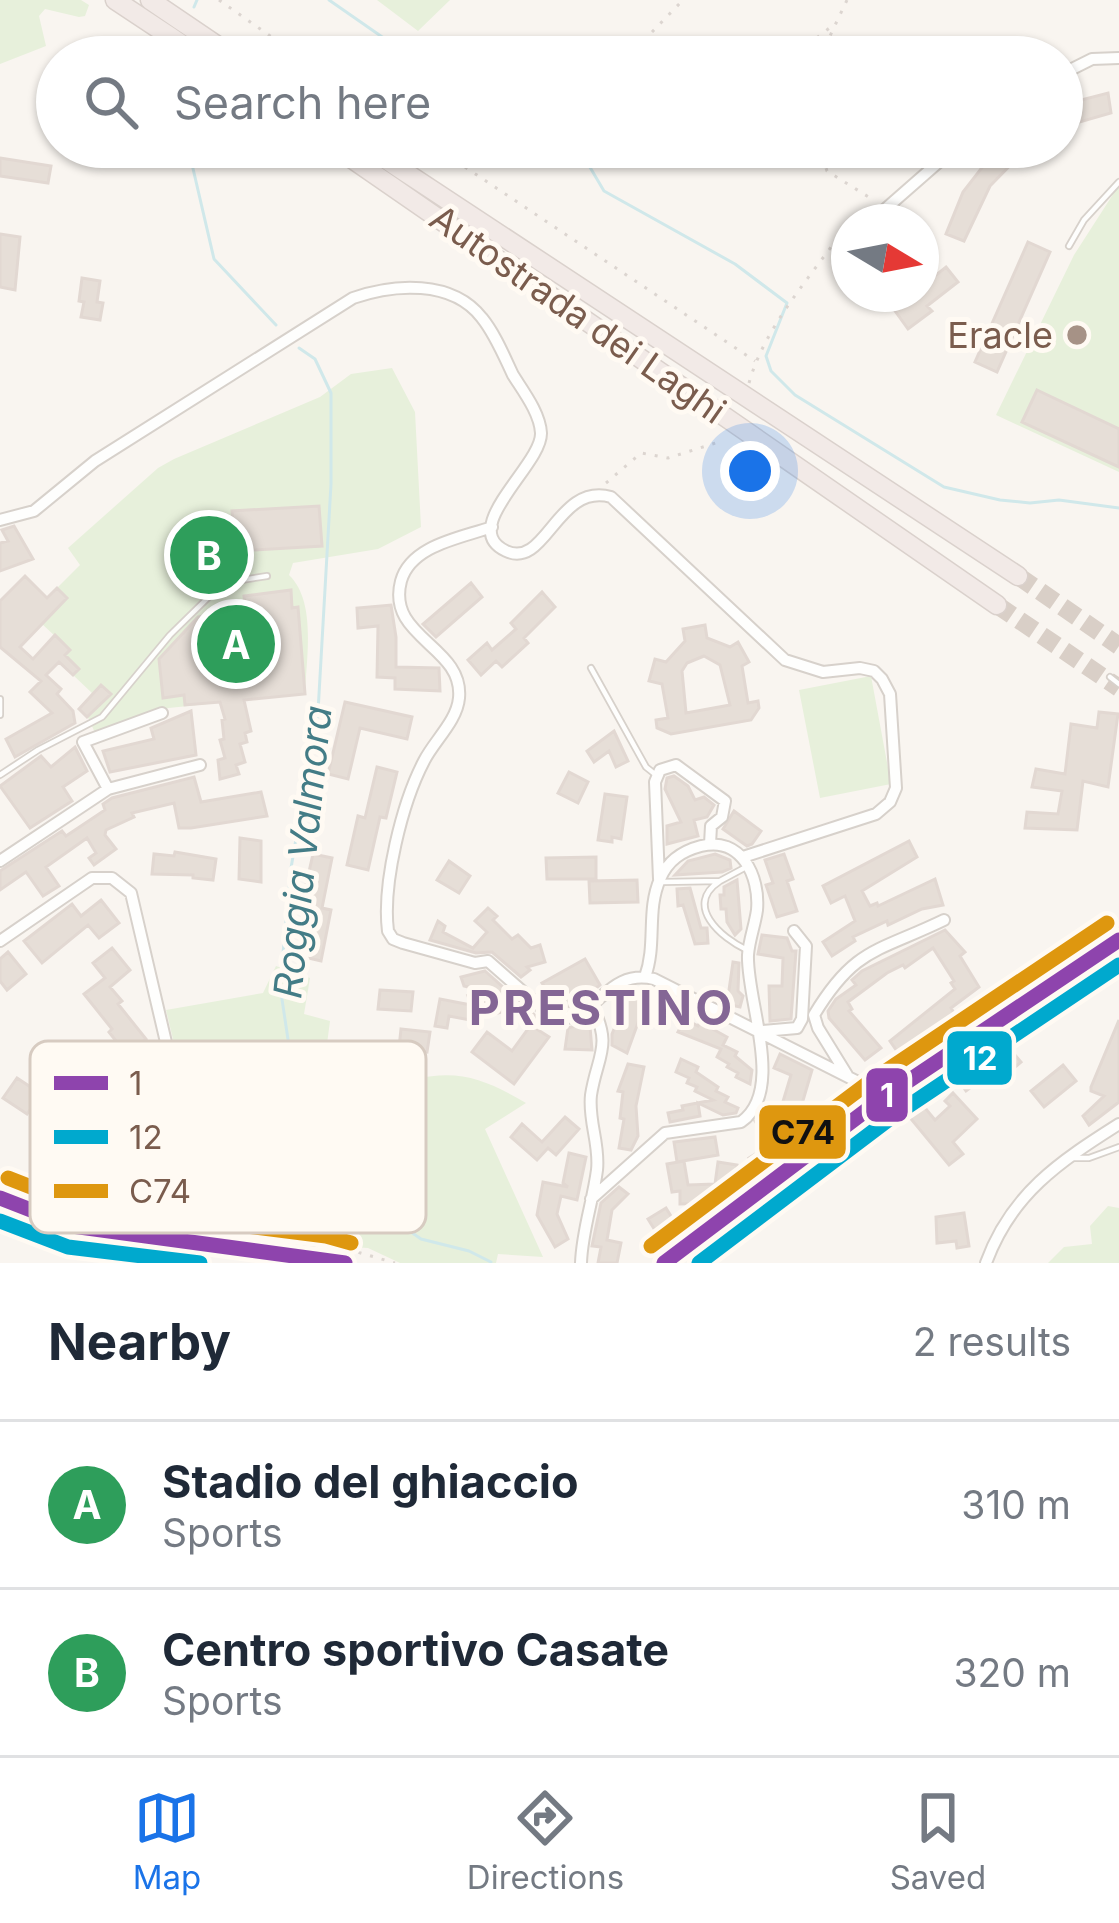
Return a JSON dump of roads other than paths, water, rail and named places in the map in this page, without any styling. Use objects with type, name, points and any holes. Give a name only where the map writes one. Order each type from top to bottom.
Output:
[{"type":"highway","points":[[116,0],[170,36]]},
{"type":"highway","points":[[150,0],[203,36]]},
{"type":"highway","name":"Autostrada dei Laghi","points":[[365,168],[997,605]]},
{"type":"highway","name":"Autostrada dei Laghi","points":[[399,168],[1018,576]]},
{"type":"main road","points":[[664,1263],[880,1100],[1119,940]]},
{"type":"main road","points":[[0,1198],[30,1210]]},
{"type":"main road","points":[[126,1233],[336,1260]]},
{"type":"street","points":[[1083,64],[1119,58]]},
{"type":"street","points":[[892,204],[932,168]]},
{"type":"street","points":[[0,520],[34,511],[95,461],[353,298],[406,286],[458,300],[481,315],[539,422],[536,453],[494,512],[492,537],[502,550],[527,552],[570,506],[589,495],[611,497],[784,660],[823,673],[874,671],[890,694],[896,788],[890,802],[876,814],[746,861]]},
{"type":"street","points":[[492,527],[419,554],[407,566],[401,582],[403,617],[452,668],[460,697],[407,799],[394,859],[388,931],[393,939],[475,963],[488,962],[554,1018],[574,1017],[619,981],[645,977],[866,1086],[880,1100]]},
{"type":"street","points":[[108,789],[83,742],[162,713]]},
{"type":"street","points":[[0,861],[108,789],[200,765]]},
{"type":"street","points":[[659,881],[660,770],[676,765],[725,801],[722,817],[711,826],[710,844]]},
{"type":"street","points":[[591,1198],[665,1133],[732,1125],[748,1116],[759,1100],[760,1031],[749,951],[757,890],[746,861],[733,849],[710,844],[668,864],[653,901],[645,977]]},
{"type":"street","points":[[0,941],[92,878],[112,878],[131,893],[166,1041]]},
{"type":"street","points":[[849,1078],[814,1015],[857,958],[944,920]]},
{"type":"street","points":[[760,1031],[797,1028],[802,1019],[806,946],[794,931]]},
{"type":"street","points":[[580,1263],[597,1147],[590,1115],[592,1091],[605,1037],[592,1006]]},
{"type":"street","points":[[986,1263],[1005,1218],[1025,1194],[1069,1156],[1119,1124]]},
{"type":"street","points":[[157,1237],[160,1233]]},
{"type":"street","points":[[303,1233],[322,1243],[336,1260]]},
{"type":"lane","points":[[1070,246],[1084,220],[1119,182]]},
{"type":"lane","points":[[0,775],[102,717],[170,635],[223,583],[267,576]]},
{"type":"lane","points":[[591,668],[646,767],[657,776]]},
{"type":"lane","points":[[1110,677],[1119,684]]},
{"type":"lane","points":[[0,699],[0,715]]},
{"type":"lane","points":[[746,861],[711,886],[704,904],[709,922],[728,941],[749,951]]},
{"type":"lane","points":[[659,881],[720,881]]},
{"type":"lane","points":[[1069,1156],[1082,1160],[1119,1147]]},
{"type":"waterway","points":[[194,7],[197,0]]},
{"type":"waterway","points":[[329,0],[381,36]]},
{"type":"waterway","name":"Roggia Valmora","points":[[193,168],[214,259],[276,325]]},
{"type":"waterway","points":[[590,168],[604,191],[735,264],[787,303],[766,356],[771,371],[795,395],[944,487],[1000,500],[1059,500],[1119,508]]},
{"type":"waterway","name":"Roggia Valmora","points":[[288,1041],[280,986],[291,868],[318,712],[331,484],[331,393],[315,359],[299,348]]},
{"type":"waterway","name":"Roggia Valmora","points":[[412,1233],[491,1262]]},
{"type":"tunnel","points":[[1018,576],[1119,646]]},
{"type":"tunnel","points":[[997,605],[1119,688]]},
{"type":"place","name":"Eracle","points":[[1077,335]]},
{"type":"place","name":"Centro sportivo Casate","points":[[209,555]]},
{"type":"place","name":"Stadio del ghiaccio","points":[[236,644]]},
{"type":"district","name":"PRESTINO","points":[[602,1007]]}]
